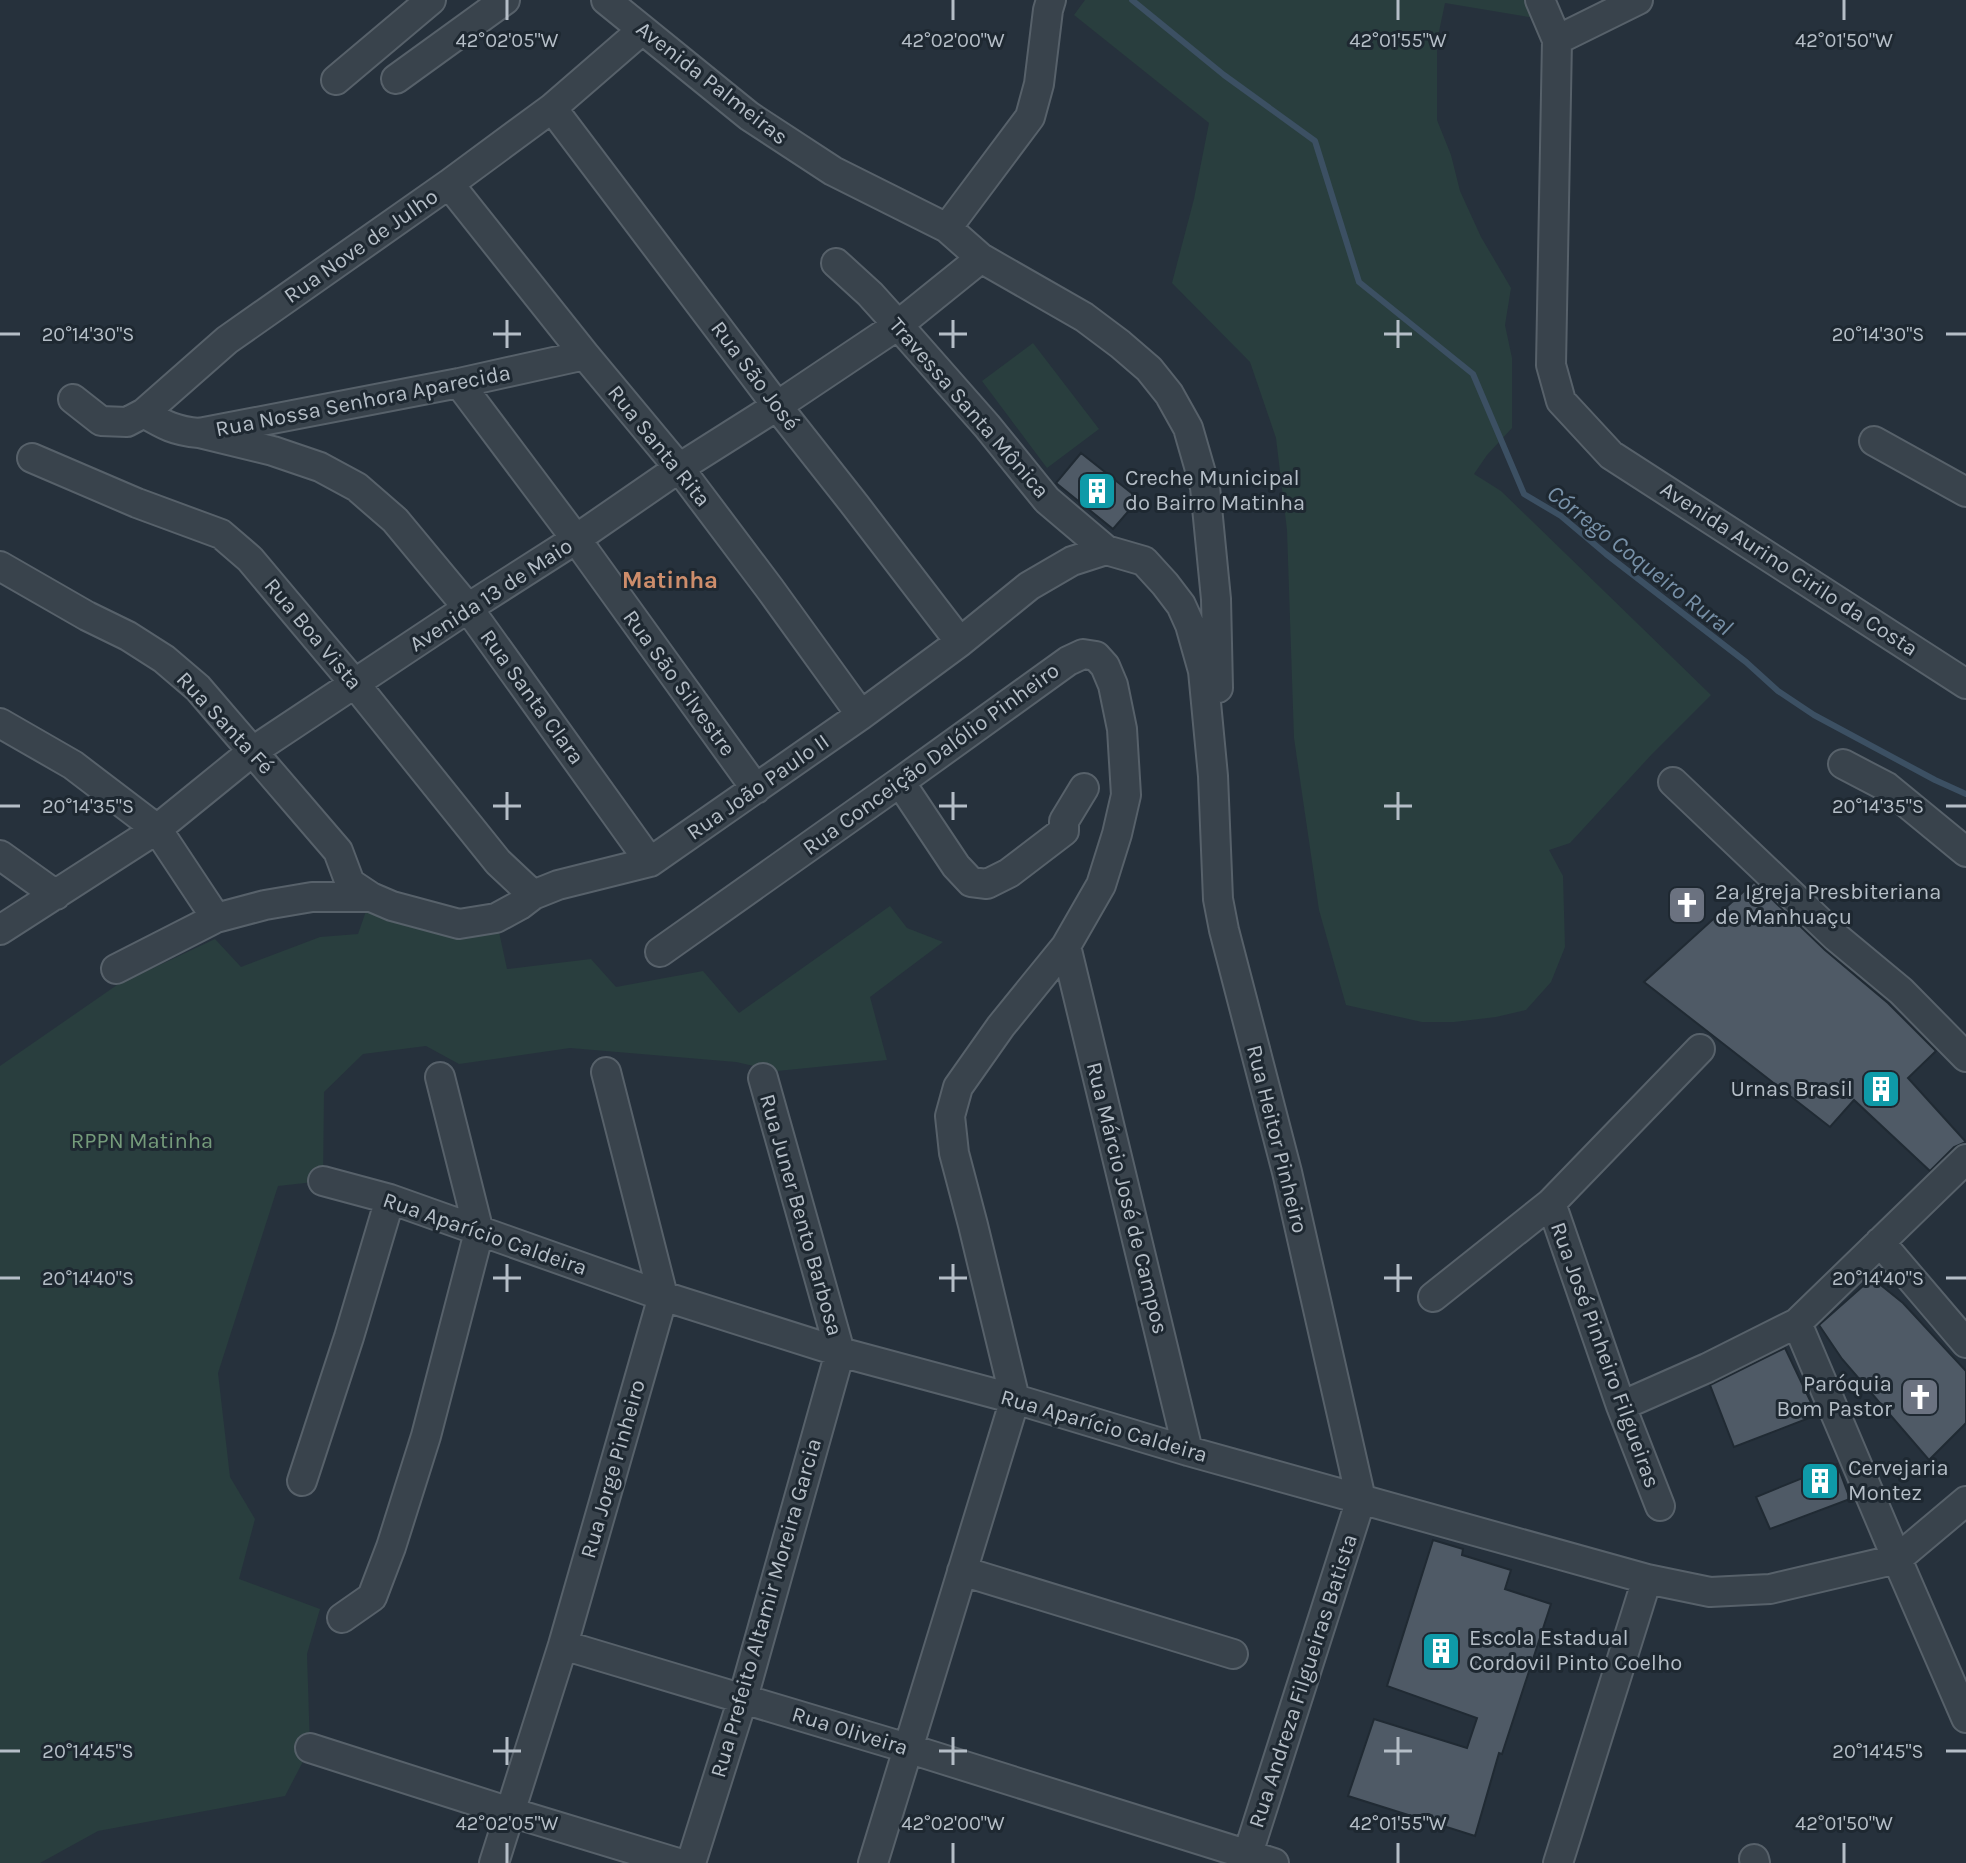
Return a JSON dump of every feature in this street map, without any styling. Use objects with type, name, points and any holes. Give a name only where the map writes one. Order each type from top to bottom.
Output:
[{"type":"street","points":[[336,80],[431,0]]},
{"type":"street","points":[[396,79],[505,0]]},
{"type":"street","name":"Avenida Palmeiras","points":[[606,0],[749,116],[833,171],[947,228],[981,258],[1084,317],[1149,369],[1169,394],[1188,428],[1205,487],[1218,638],[1216,670],[1220,718],[1213,776]]},
{"type":"street","points":[[641,0],[642,30]]},
{"type":"street","points":[[947,228],[1030,117],[1039,84],[1051,0]]},
{"type":"street","points":[[1540,0],[1557,40],[1638,0]]},
{"type":"street","name":"Rua Nove de Julho","points":[[73,399],[101,421],[127,422],[144,413],[227,340],[552,108],[642,30]]},
{"type":"street","name":"Avenida Aurino Cirilo da Costa","points":[[1557,40],[1551,365],[1561,401],[1611,455],[1966,684]]},
{"type":"street","name":"Rua São José","points":[[552,108],[960,642]]},
{"type":"street","name":"Rua Santa Rita","points":[[449,184],[679,468],[861,715]]},
{"type":"street","name":"Avenida 13 de Maio","points":[[0,930],[157,829],[253,751],[898,325],[981,258]]},
{"type":"street","name":"Travessa Santa Mônica","points":[[836,263],[898,325],[1047,500],[1106,550]]},
{"type":"street","name":"Rua Nossa Senhora Aparecida","points":[[144,413],[180,432],[199,433],[459,383],[585,355]]},
{"type":"street","name":"Rua São Silvestre","points":[[459,383],[756,789]]},
{"type":"street","name":"Rua Santa Clara","points":[[199,433],[273,451],[320,467],[357,487],[395,520],[468,608],[650,862]]},
{"type":"street","points":[[1874,441],[1966,492]]},
{"type":"street","name":"Rua Boa Vista","points":[[32,458],[137,503],[221,534],[250,559],[498,862],[533,895]]},
{"type":"street","points":[[1106,550],[1144,561],[1181,605],[1203,671],[1213,776]]},
{"type":"street","name":"Rua João Paulo II","points":[[116,969],[216,918],[265,905],[312,897],[371,897],[392,906],[459,924],[496,918],[533,895],[558,885],[650,862],[861,715],[1029,586],[1072,561],[1106,550]]},
{"type":"street","name":"Rua Santa Fé","points":[[0,566],[128,636],[164,659],[198,688],[338,851],[350,883],[371,897]]},
{"type":"street","name":"Rua Conceição Dalólio Pinheiro","points":[[660,952],[1068,661],[1083,654],[1096,656],[1105,666],[1113,685],[1122,729],[1126,795],[1101,885],[1066,946],[1001,1026],[958,1087],[950,1116],[954,1153],[1015,1399]]},
{"type":"street","points":[[0,723],[73,765],[157,829],[216,918]]},
{"type":"street","points":[[1843,764],[1887,787],[1966,852]]},
{"type":"street","name":"Rua Heitor Pinheiro","points":[[1213,776],[1218,899],[1224,930],[1287,1172],[1361,1499]]},
{"type":"street","points":[[900,782],[956,866],[971,882],[987,884],[1009,873],[1064,831],[1064,821],[1084,788]]},
{"type":"street","points":[[1673,782],[1836,937],[1901,991],[1966,1057]]},
{"type":"street","points":[[0,855],[56,895]]},
{"type":"street","name":"Rua Márcio José de Campos","points":[[1066,946],[1188,1451]]},
{"type":"street","points":[[1433,1297],[1551,1203],[1700,1049]]},
{"type":"street","points":[[606,1072],[663,1296]]},
{"type":"street","points":[[342,1618],[372,1597],[391,1547],[426,1436],[479,1232],[440,1077]]},
{"type":"street","name":"Rua Juner Bento Barbosa","points":[[763,1078],[840,1352]]},
{"type":"street","points":[[1621,1406],[1797,1323],[1966,1159]]},
{"type":"street","name":"Rua Aparício Caldeira","points":[[323,1181],[390,1199],[663,1296],[840,1352],[1647,1579],[1710,1592],[1770,1589],[1897,1559]]},
{"type":"street","points":[[302,1481],[390,1199]]},
{"type":"street","name":"Rua José Pinheiro Filgueiras","points":[[1551,1203],[1621,1406],[1660,1506]]},
{"type":"street","points":[[1880,1242],[1966,1343]]},
{"type":"street","name":"Rua Jorge Pinheiro","points":[[494,1863],[563,1645],[663,1296]]},
{"type":"street","points":[[1797,1323],[1966,1718]]},
{"type":"street","name":"Rua Prefeito Altamir Moreira Garcia","points":[[691,1863],[743,1698],[840,1352]]},
{"type":"street","points":[[873,1863],[1015,1399]]},
{"type":"street","name":"Rua Andreza Filgueiras Batista","points":[[1256,1860],[1361,1499]]},
{"type":"street","points":[[1897,1559],[1966,1501]]},
{"type":"street","points":[[962,1571],[1233,1654]]},
{"type":"street","points":[[1558,1863],[1647,1579]]},
{"type":"street","name":"Rua Oliveira","points":[[563,1645],[907,1748],[1256,1860]]},
{"type":"street","points":[[310,1748],[678,1863]]},
{"type":"green space","points":[[1085,0],[1528,0],[1535,18],[1445,3],[1437,41],[1437,120],[1451,155],[1460,191],[1481,237],[1511,288],[1505,325],[1512,358],[1512,428],[1474,474],[1501,491],[1711,695],[1570,843],[1549,850],[1563,876],[1565,947],[1551,982],[1526,1010],[1454,1022],[1422,1022],[1346,1005],[1319,910],[1294,738],[1287,530],[1276,438],[1250,362],[1172,283],[1194,199],[1209,123],[1074,15]]},
{"type":"green space","points":[[1033,343],[1099,429],[1047,468],[982,381]]},
{"type":"green space","name":"RPPN Matinha","points":[[371,897],[496,918],[507,969],[591,959],[616,987],[703,971],[739,1013],[890,906],[907,928],[943,942],[870,997],[887,1060],[777,1071],[736,1062],[570,1048],[459,1064],[426,1046],[363,1054],[324,1092],[323,1181],[278,1186],[218,1373],[230,1477],[255,1519],[239,1579],[320,1609],[307,1654],[310,1748],[285,1796],[98,1831],[40,1863],[0,1863],[0,1066],[117,985],[215,939],[241,967],[320,937],[358,934]]},
{"type":"building","name":"Creche Municipal do Bairro Matinha","points":[[1081,453],[1139,499],[1113,529],[1056,483]]},
{"type":"building","points":[[1754,882],[1825,950],[1888,1003],[1936,1051],[1908,1078],[1966,1142],[1954,1147],[1930,1171],[1854,1100],[1830,1127],[1644,982]]},
{"type":"building","name":"Paróquia Bom Pastor","points":[[1872,1278],[1903,1303],[1966,1371],[1966,1423],[1929,1460],[1842,1359],[1819,1325]]},
{"type":"building","points":[[1785,1348],[1817,1415],[1734,1447],[1710,1385]]},
{"type":"building","name":"Cervejaria Montez","points":[[1837,1464],[1850,1499],[1770,1529],[1756,1497]]},
{"type":"building","points":[[1433,1540],[1463,1549],[1462,1555],[1511,1570],[1505,1589],[1551,1604],[1502,1754],[1499,1753],[1475,1836],[1348,1796],[1374,1719],[1467,1748],[1477,1718],[1387,1686]]},
{"type":"waterway","name":"Córrego Coqueiro Rural","points":[[1132,0],[1224,75],[1315,141],[1359,282],[1473,374],[1524,494],[1561,516],[1746,662],[1778,691],[1814,715],[1966,794]]},
{"type":"place","name":"Creche Municipal do Bairro Matinha","points":[[1097,491]]},
{"type":"place","name":"2ª Igreja Presbiteriana de Manhuaçu","points":[[1687,905]]},
{"type":"place","name":"Urnas Brasil","points":[[1881,1089]]},
{"type":"place","name":"Paróquia Bom Pastor","points":[[1920,1397]]},
{"type":"place","name":"Cervejaria Montez","points":[[1820,1481]]},
{"type":"place","name":"Escola Estadual Cordovil Pinto Coelho","points":[[1441,1651]]},
{"type":"district","name":"Matinha","points":[[670,580]]}]
